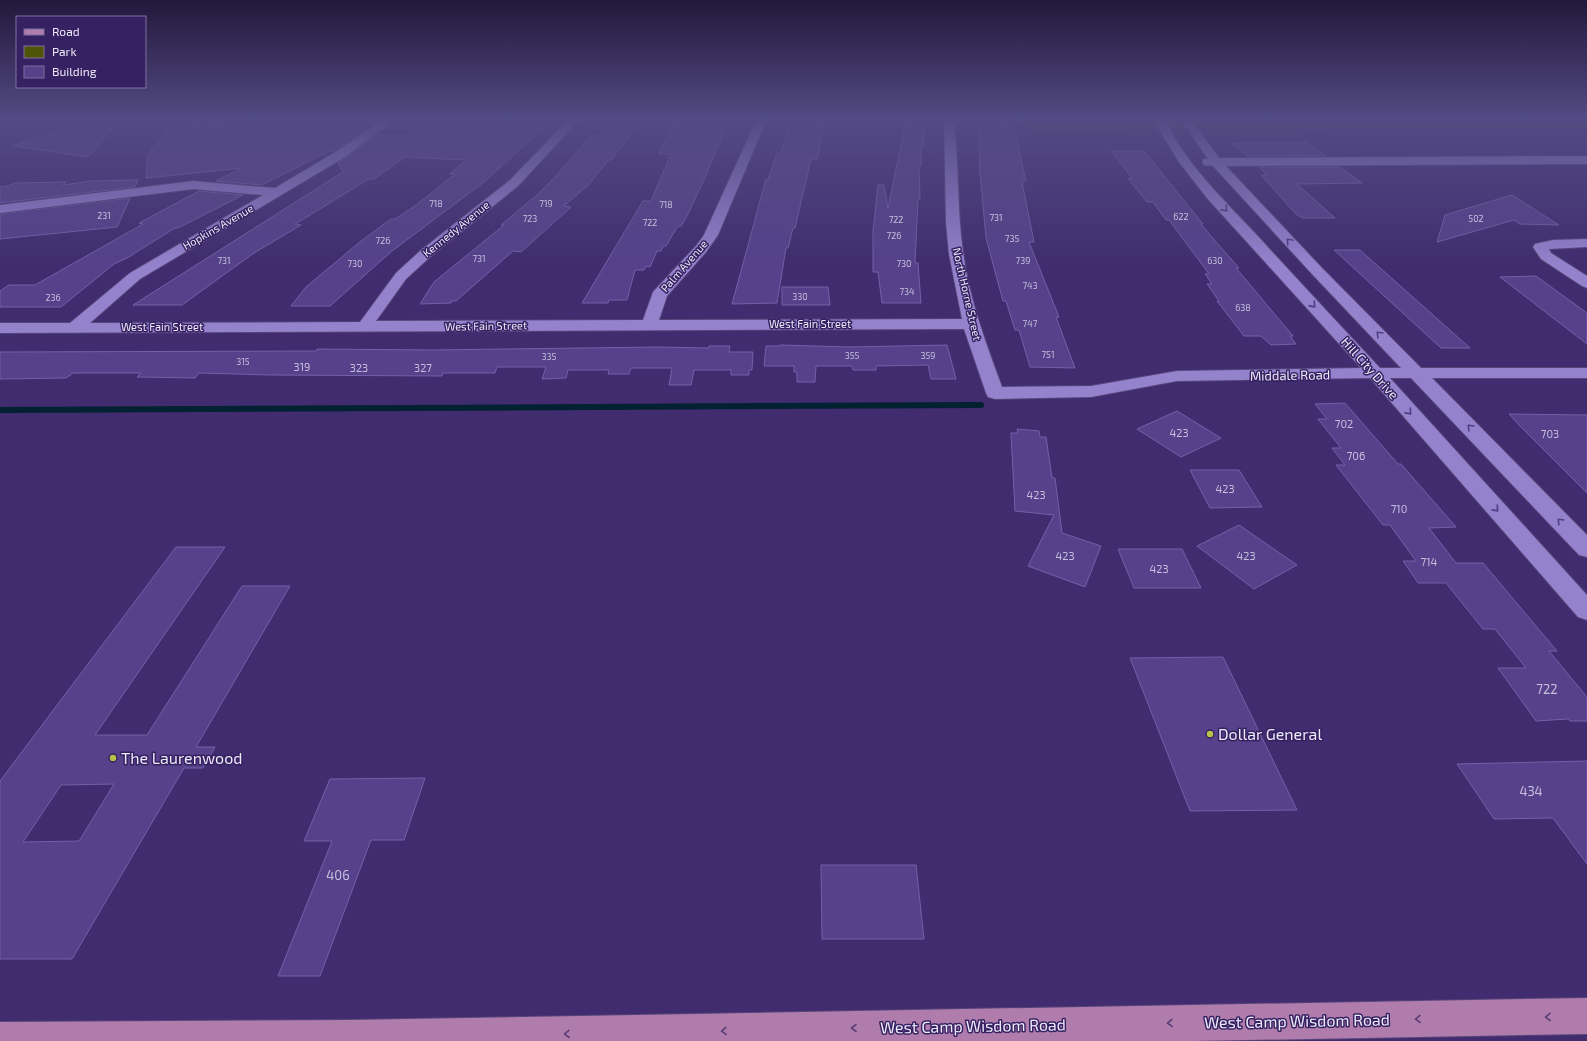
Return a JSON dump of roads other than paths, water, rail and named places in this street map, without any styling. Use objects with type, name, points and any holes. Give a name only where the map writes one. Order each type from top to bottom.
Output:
[{"type":"main road","name":"West Camp Wisdom Road","points":[[0,1040],[349,1039],[993,1033],[1587,1016]]},
{"type":"street","name":"Hopkins Avenue","points":[[74,328],[135,276],[315,170]]},
{"type":"street","name":"Kennedy Avenue","points":[[364,327],[401,276],[425,254],[514,183],[527,170]]},
{"type":"street","name":"Palm Avenue","points":[[650,324],[658,294],[701,249],[711,235],[740,170]]},
{"type":"street","name":"North Horne Street","points":[[951,170],[956,254],[971,324],[995,393]]},
{"type":"street","name":"Hill City Drive","points":[[1191,170],[1212,195],[1375,373],[1587,611]]},
{"type":"street","points":[[1223,170],[1317,271],[1418,373],[1587,549]]},
{"type":"street","points":[[0,209],[193,186],[224,186],[277,192]]},
{"type":"street","points":[[1587,243],[1553,244],[1540,247],[1546,256],[1587,283]]},
{"type":"street","name":"West Fain Street","points":[[0,328],[364,327],[650,324],[971,324]]},
{"type":"street","name":"Middale Road","points":[[995,393],[1105,390],[1177,376],[1375,373],[1587,373]]},
{"type":"waterway","points":[[0,410],[981,405]]},
{"type":"place","name":"Dollar General","points":[[1210,734]]},
{"type":"place","name":"The Laurenwood","points":[[113,758]]}]
